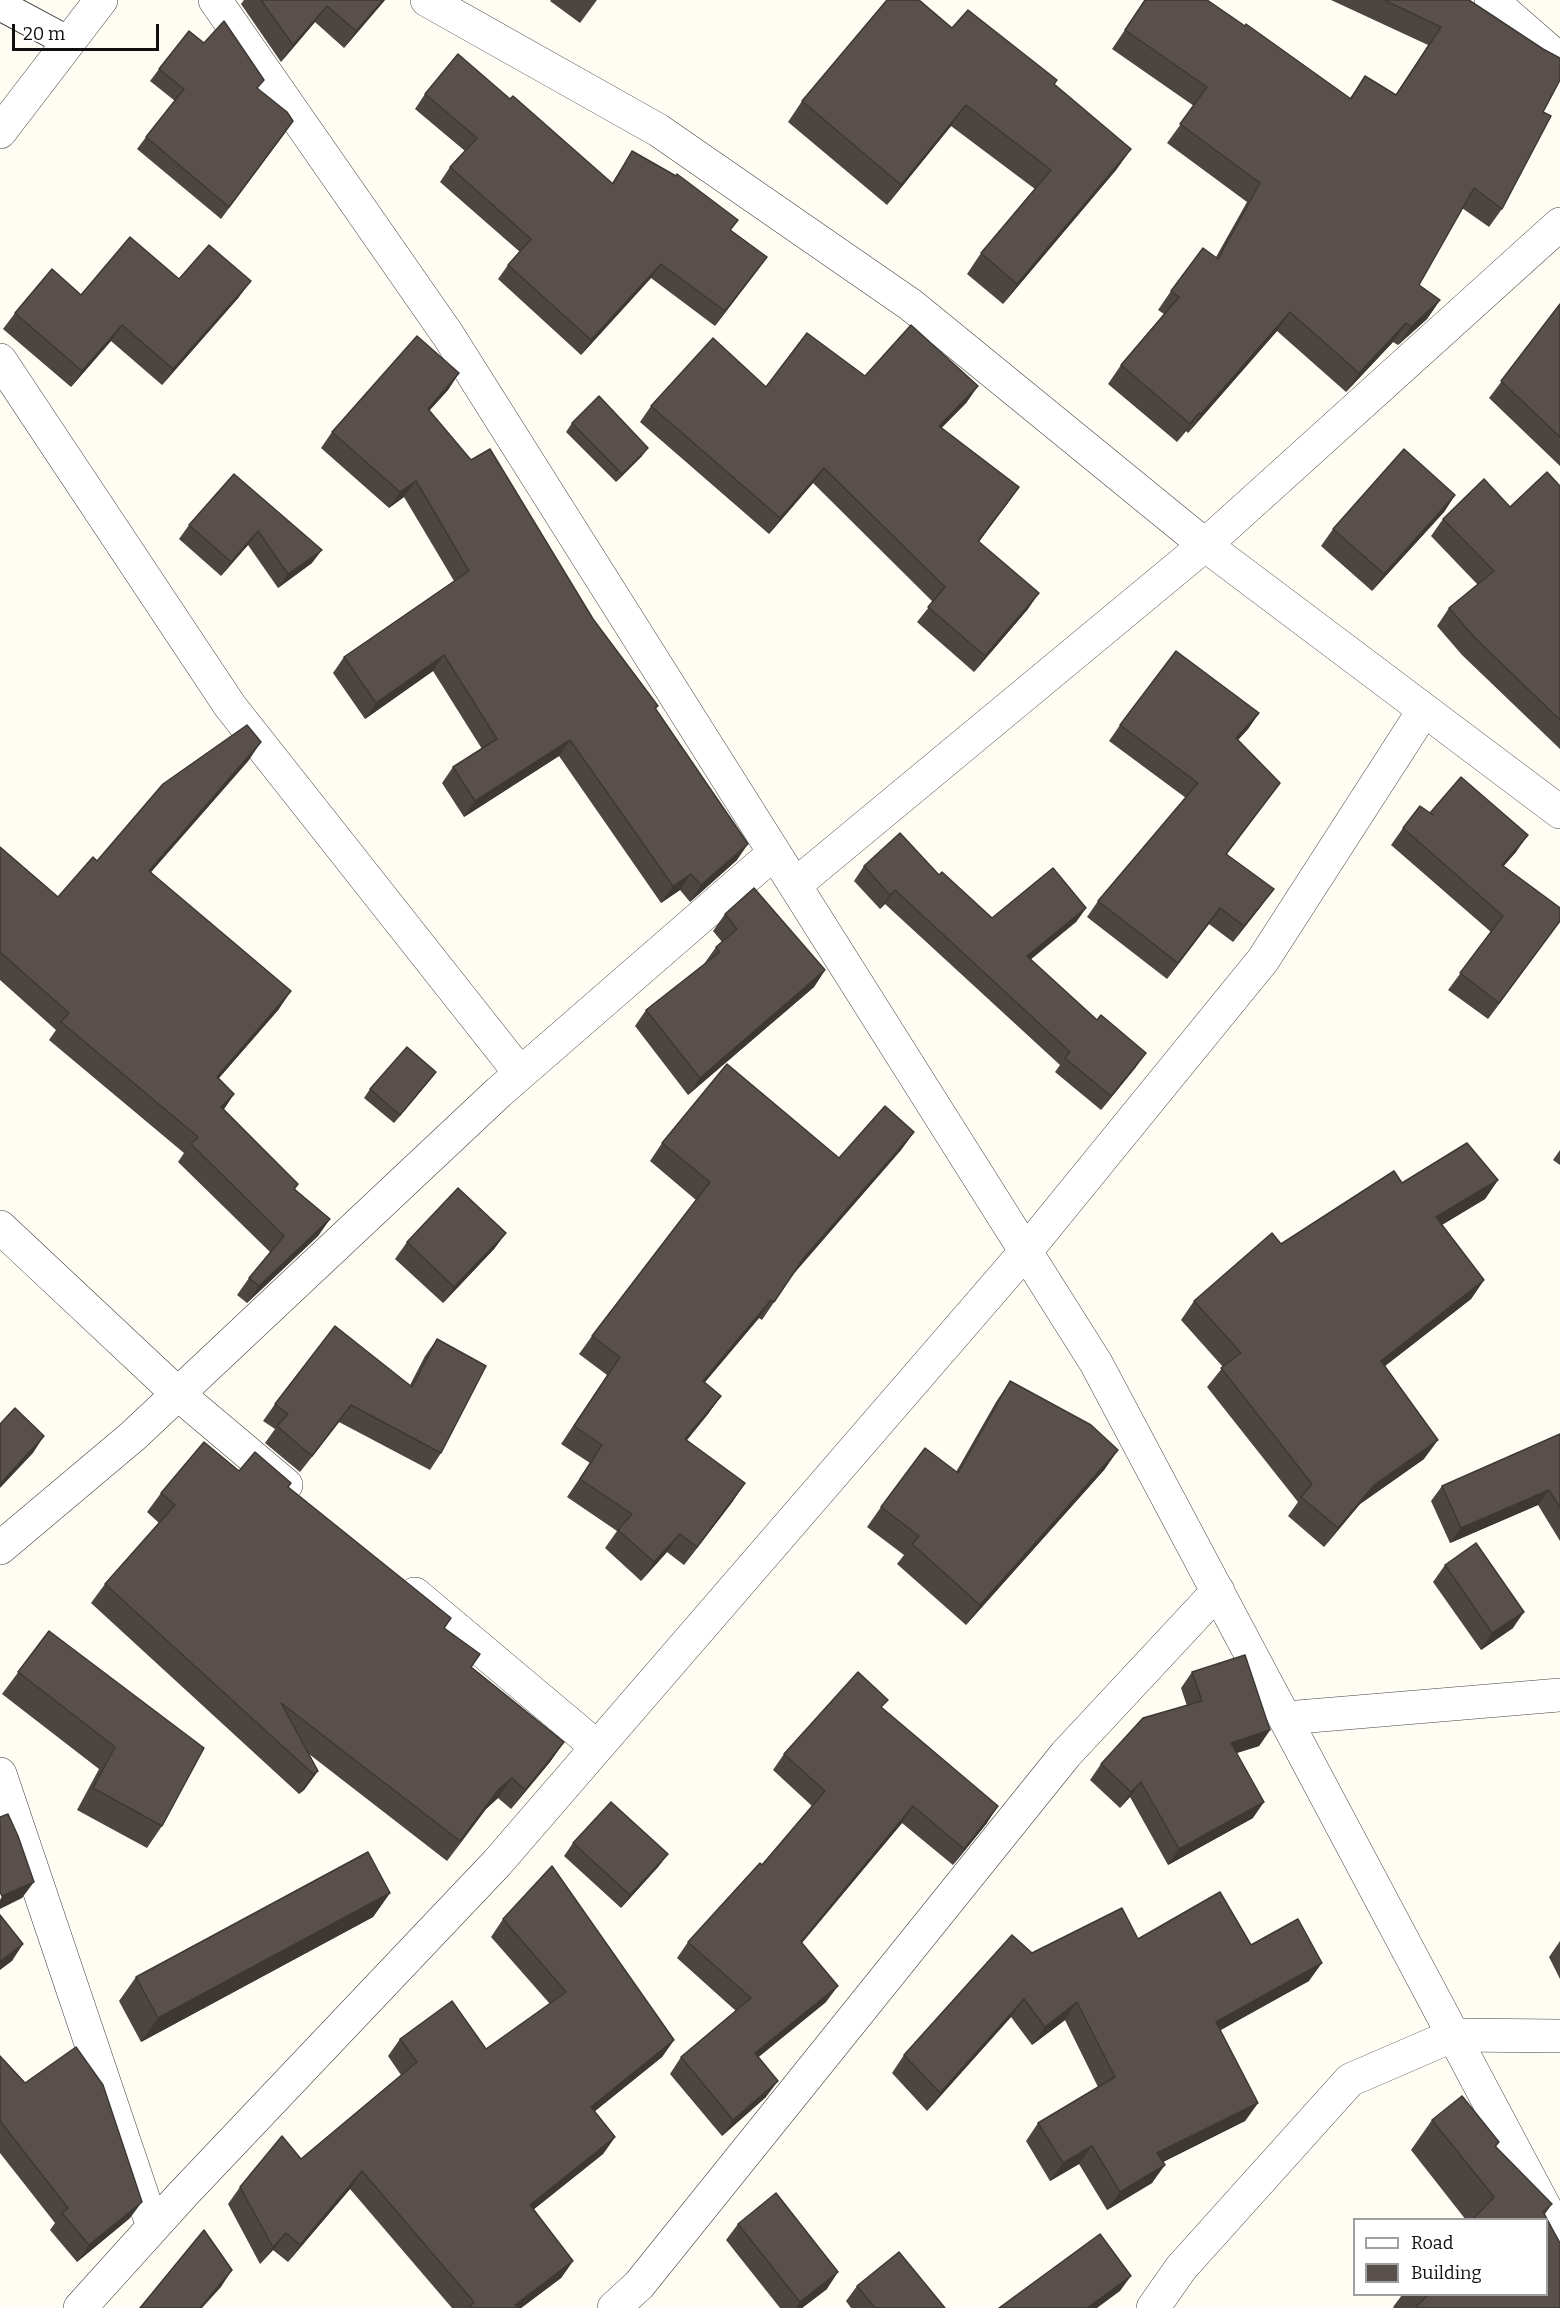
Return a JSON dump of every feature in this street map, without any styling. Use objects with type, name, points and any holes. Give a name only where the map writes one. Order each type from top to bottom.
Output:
[{"type":"street","points":[[0,132],[101,0]]},
{"type":"street","points":[[215,0],[448,335],[1096,1362],[1560,2236]]},
{"type":"street","points":[[427,0],[658,130],[911,305],[1205,545],[1560,812]]},
{"type":"street","points":[[1491,0],[1560,60]]},
{"type":"street","points":[[795,885],[1205,545],[1560,224]]},
{"type":"street","points":[[0,360],[230,706],[520,1073]]},
{"type":"street","points":[[80,2308],[153,2227],[497,1863],[1026,1251],[1263,960],[1425,710]]},
{"type":"street","points":[[0,1548],[133,1436],[520,1073],[774,853]]},
{"type":"street","points":[[0,1227],[178,1394],[305,1502]]},
{"type":"street","points":[[396,1578],[597,1747]]},
{"type":"street","points":[[614,2308],[639,2285],[1066,1754],[1218,1591]]},
{"type":"street","points":[[1286,1718],[1560,1695]]},
{"type":"street","points":[[0,1774],[153,2227]]},
{"type":"street","points":[[1152,2308],[1181,2268],[1350,2080],[1454,2035],[1560,2036]]},
{"type":"lane","points":[[0,5],[69,42]]},
{"type":"building","points":[[261,0],[383,0],[356,31],[327,6],[293,45]]},
{"type":"building","points":[[887,0],[919,0],[952,28],[968,10],[1057,80],[1054,84],[1131,149],[1017,284],[981,253],[1051,170],[966,105],[901,185],[802,101]]},
{"type":"building","points":[[1145,0],[1207,0],[1245,26],[1246,24],[1351,99],[1365,76],[1396,95],[1441,27],[1384,0],[1469,0],[1560,58],[1560,80],[1543,112],[1551,116],[1502,209],[1474,188],[1419,285],[1440,300],[1411,327],[1406,323],[1359,373],[1290,312],[1190,424],[1121,365],[1179,297],[1171,291],[1203,248],[1218,259],[1260,183],[1180,124],[1207,87],[1125,30]]},
{"type":"building","points":[[224,21],[264,80],[257,88],[287,112],[293,121],[229,207],[146,137],[184,89],[159,69],[189,31],[204,43]]},
{"type":"building","points":[[458,54],[510,99],[513,96],[613,184],[632,151],[676,176],[677,174],[738,220],[730,230],[767,257],[725,311],[661,264],[591,340],[508,265],[531,239],[450,167],[477,138],[425,94]]},
{"type":"building","points":[[130,237],[179,279],[209,245],[251,281],[173,369],[122,325],[82,371],[15,313],[52,269],[81,295]]},
{"type":"building","points":[[1560,304],[1560,437],[1501,381]]},
{"type":"building","points":[[911,325],[978,386],[939,426],[1019,487],[978,541],[1039,593],[985,656],[928,607],[945,587],[824,468],[780,518],[651,406],[713,338],[766,387],[807,333],[865,376]]},
{"type":"building","points":[[417,336],[459,373],[428,409],[471,460],[490,449],[593,619],[658,706],[655,708],[748,844],[701,885],[691,874],[673,886],[570,740],[475,801],[453,767],[497,739],[444,655],[376,703],[344,657],[469,571],[416,481],[400,492],[332,432]]},
{"type":"building","points":[[599,396],[648,448],[622,474],[572,423]]},
{"type":"building","points":[[1404,449],[1455,495],[1384,574],[1333,529]]},
{"type":"building","points":[[1547,472],[1560,486],[1560,720],[1474,637],[1449,608],[1494,571],[1443,519],[1484,479],[1510,507]]},
{"type":"building","points":[[234,474],[322,550],[288,574],[258,531],[231,562],[189,525]]},
{"type":"building","points":[[1176,651],[1259,713],[1236,738],[1280,783],[1226,854],[1274,889],[1244,926],[1220,908],[1178,963],[1098,901],[1198,783],[1120,725]]},
{"type":"building","points":[[247,725],[261,742],[149,871],[291,991],[217,1077],[234,1094],[221,1107],[298,1184],[294,1189],[330,1219],[259,1286],[249,1278],[284,1236],[191,1144],[198,1137],[61,1022],[69,1013],[0,952],[0,847],[58,897],[93,857],[97,861],[163,784]]},
{"type":"building","points":[[1461,777],[1528,835],[1502,865],[1560,908],[1560,921],[1499,1003],[1460,973],[1503,916],[1403,828],[1420,806],[1430,813]]},
{"type":"building","points":[[900,833],[939,875],[942,872],[992,918],[1053,868],[1086,908],[1027,956],[1097,1020],[1101,1015],[1146,1053],[1111,1096],[1065,1058],[1070,1052],[895,890],[890,895],[864,866]]},
{"type":"building","points":[[754,888],[825,970],[700,1078],[646,1010],[720,952],[716,947],[737,929],[725,914]]},
{"type":"building","points":[[407,1047],[436,1072],[400,1115],[370,1089]]},
{"type":"building","points":[[727,1064],[839,1158],[885,1106],[914,1132],[803,1259],[774,1302],[771,1300],[703,1381],[721,1396],[685,1439],[745,1483],[697,1547],[680,1534],[654,1562],[618,1530],[632,1514],[580,1479],[602,1445],[574,1426],[620,1357],[592,1336],[710,1182],[662,1143]]},
{"type":"building","points":[[1467,1143],[1498,1180],[1436,1217],[1484,1280],[1381,1361],[1438,1440],[1374,1485],[1338,1528],[1301,1497],[1312,1484],[1221,1368],[1241,1353],[1194,1301],[1272,1233],[1281,1244],[1394,1171],[1402,1183]]},
{"type":"building","points":[[458,1188],[506,1233],[454,1287],[407,1242]]},
{"type":"building","points":[[335,1326],[412,1387],[437,1339],[486,1366],[441,1453],[351,1405],[312,1456],[277,1426],[288,1414],[275,1404]]},
{"type":"building","points":[[1010,1381],[1091,1425],[1118,1450],[980,1605],[912,1544],[919,1536],[881,1507],[925,1448],[958,1473]]},
{"type":"building","points":[[15,1408],[44,1436],[0,1484],[0,1424]]},
{"type":"building","points":[[1560,1434],[1560,1508],[1549,1490],[1461,1528],[1442,1486]]},
{"type":"building","points":[[204,1442],[239,1471],[255,1452],[291,1483],[288,1487],[451,1618],[444,1628],[480,1654],[471,1667],[564,1742],[525,1790],[512,1778],[499,1789],[460,1841],[281,1703],[318,1771],[313,1774],[105,1584],[175,1505],[161,1493]]},
{"type":"building","points":[[1476,1543],[1524,1612],[1492,1633],[1445,1565]]},
{"type":"building","points":[[49,1631],[204,1748],[162,1826],[93,1788],[115,1747],[18,1672]]},
{"type":"building","points":[[1245,1655],[1270,1730],[1231,1743],[1264,1802],[1179,1849],[1141,1782],[1131,1792],[1101,1764],[1143,1718],[1202,1701],[1192,1672]]},
{"type":"building","points":[[858,1672],[888,1700],[881,1707],[998,1806],[964,1849],[913,1806],[801,1942],[838,1986],[755,2053],[778,2081],[733,2120],[681,2057],[751,1998],[688,1942],[760,1863],[762,1865],[825,1791],[784,1754]]},
{"type":"building","points":[[611,1802],[668,1854],[630,1895],[573,1843]]},
{"type":"building","points":[[8,1814],[34,1882],[2,1896],[0,1892],[0,1817]]},
{"type":"building","points":[[368,1852],[390,1893],[158,2018],[136,1977]]},
{"type":"building","points":[[552,1866],[674,2040],[591,2107],[615,2137],[530,2205],[573,2261],[515,2305],[519,2308],[469,2308],[474,2302],[362,2171],[300,2245],[286,2233],[273,2247],[240,2187],[282,2136],[301,2159],[417,2062],[400,2039],[452,2001],[486,2049],[566,1992],[503,1919]]},
{"type":"building","points":[[1220,1892],[1251,1945],[1298,1919],[1322,1963],[1216,2022],[1258,2103],[1157,2153],[1165,2165],[1120,2192],[1092,2146],[1063,2163],[1038,2123],[1115,2077],[1077,2002],[1045,2027],[1024,1999],[940,2093],[904,2055],[1012,1935],[1032,1953],[1122,1908],[1138,1939]]},
{"type":"building","points":[[0,1915],[23,1944],[0,1962]]},
{"type":"building","points":[[76,2047],[103,2085],[142,2202],[89,2245],[62,2213],[68,2208],[0,2121],[0,2056],[25,2083]]},
{"type":"building","points":[[1462,2096],[1499,2142],[1495,2146],[1552,2204],[1543,2212],[1546,2218],[1474,2218],[1494,2197],[1432,2120]]},
{"type":"building","points":[[776,2193],[838,2272],[800,2302],[738,2224]]},
{"type":"building","points":[[1548,2221],[1560,2243],[1560,2308],[1415,2308],[1427,2296],[1548,2296]]},
{"type":"building","points":[[204,2230],[232,2270],[200,2308],[140,2308]]},
{"type":"building","points":[[1100,2234],[1131,2276],[1087,2308],[999,2308]]},
{"type":"building","points":[[899,2252],[945,2308],[875,2308],[857,2286]]}]
